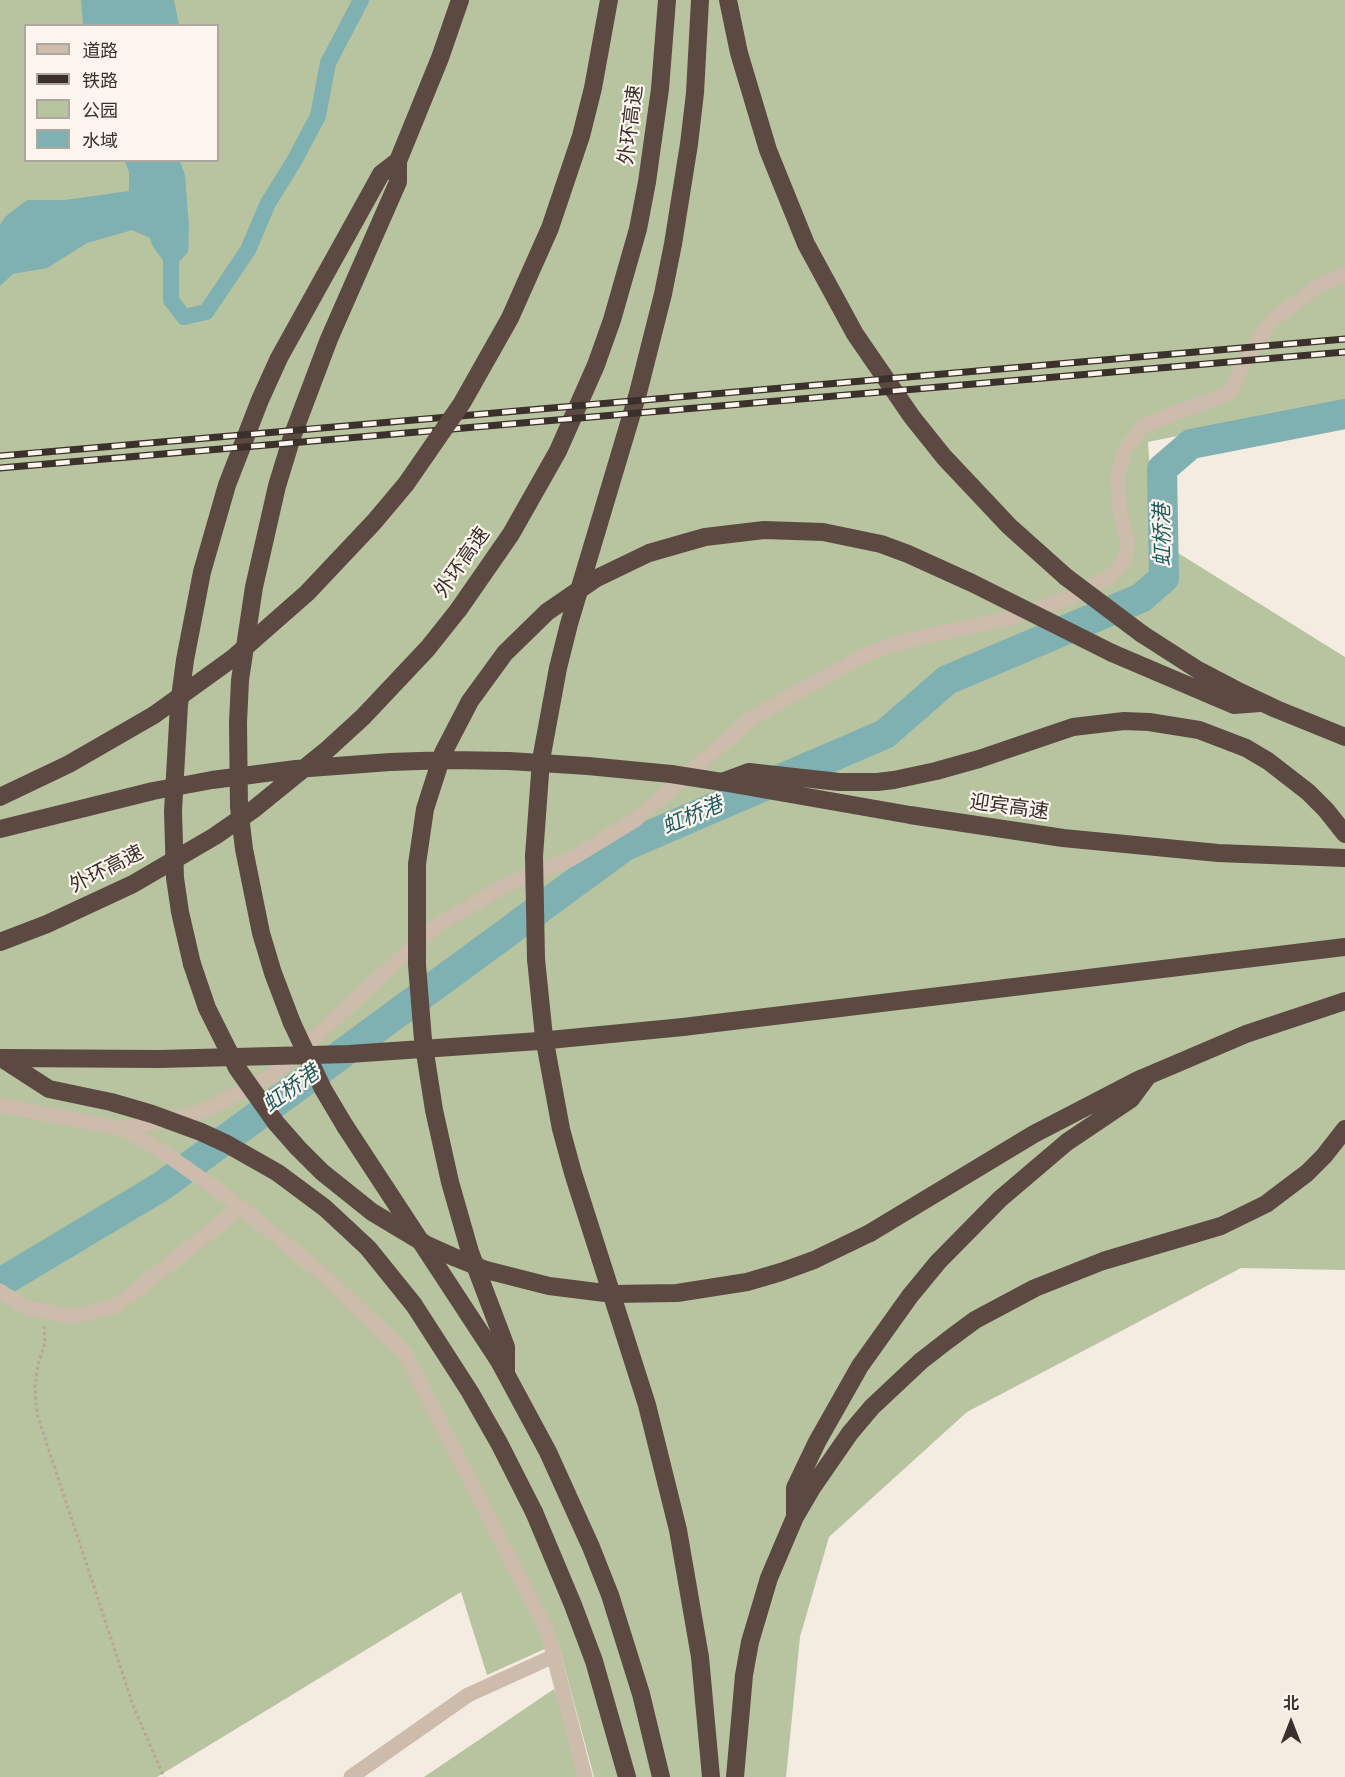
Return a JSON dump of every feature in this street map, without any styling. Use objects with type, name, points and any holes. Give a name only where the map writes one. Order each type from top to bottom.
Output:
[{"type":"highway","points":[[460,0],[432,79],[398,161],[398,182],[329,339],[292,437],[264,537],[240,680],[237,765],[244,849],[261,933],[273,973],[292,1023],[323,1089],[506,1374],[548,1452],[595,1556],[627,1644],[661,1777]]},
{"type":"highway","points":[[0,797],[112,741],[154,715],[233,658],[307,593],[368,529],[406,483],[435,444],[482,370],[535,265],[563,192],[581,136],[595,78],[609,0]]},
{"type":"highway","name":"外环高速","points":[[0,942],[58,919],[133,884],[195,848],[254,809],[328,750],[363,717],[420,657],[459,609],[512,534],[558,451],[596,365],[612,320],[629,263],[647,182],[660,89],[667,0]]},
{"type":"highway","points":[[700,0],[690,133],[673,244],[649,354],[568,624],[558,668],[541,760],[533,899],[544,1038],[561,1129],[647,1405],[675,1520],[690,1594],[699,1657],[711,1777]]},
{"type":"highway","points":[[728,0],[739,53],[768,150],[806,244],[855,334],[888,385],[944,457],[1009,526],[1066,577],[1142,634],[1198,670],[1262,703],[1345,737]]},
{"type":"highway","points":[[398,161],[381,174],[279,358],[251,421],[227,485],[202,572],[179,705],[173,812],[175,878],[192,963],[207,1008],[237,1068],[276,1123],[330,1179],[372,1212],[418,1240],[456,1258],[517,1279],[559,1288],[613,1294],[677,1293],[747,1282],[814,1260],[870,1233],[1034,1134],[1148,1076],[1246,1035],[1345,1001]]},
{"type":"highway","points":[[506,1374],[506,1347],[470,1251],[448,1173],[434,1110],[423,1040],[417,956],[417,864],[425,809],[443,753],[470,701],[505,654],[547,612],[595,579],[649,553],[705,537],[764,530],[823,532],[880,544],[918,558],[1112,653],[1234,705],[1262,703]]},
{"type":"highway","points":[[722,782],[749,772],[839,782],[894,780],[947,768],[1073,727],[1124,721],[1149,722],[1207,733],[1246,748],[1268,761],[1308,792],[1345,834]]},
{"type":"highway","name":"迎宾高速","points":[[0,829],[153,791],[247,775],[330,766],[438,760],[509,761],[569,764],[671,774],[987,828],[1099,842],[1218,853],[1345,858]]},
{"type":"highway","points":[[0,1058],[159,1059],[349,1053],[539,1041],[683,1027],[1345,947]]},
{"type":"highway","points":[[0,1058],[49,1089],[142,1111],[227,1144],[278,1173],[325,1208],[368,1248],[414,1305],[470,1392],[534,1512],[594,1660],[627,1777]]},
{"type":"highway","points":[[795,1517],[795,1488],[817,1442],[860,1366],[910,1296],[938,1262],[1000,1199],[1067,1142],[1131,1099],[1148,1076]]},
{"type":"highway","points":[[735,1777],[738,1720],[750,1642],[768,1578],[795,1517],[830,1460],[872,1407],[921,1360],[975,1320],[1025,1293],[1066,1274],[1221,1226],[1256,1210],[1287,1190],[1307,1173],[1345,1129]]},
{"type":"street","points":[[123,1129],[199,1113],[272,1076],[437,925],[508,884],[571,859],[635,820],[753,717],[862,656],[901,642],[1009,618],[1065,600],[1108,578],[1117,571],[1125,559],[1128,542],[1119,508],[1118,473],[1126,449],[1142,426],[1231,392],[1241,367],[1272,320],[1315,288],[1345,274]]},
{"type":"street","points":[[0,1105],[123,1129],[159,1149],[235,1204],[319,1271],[404,1352],[547,1630],[585,1777]]},
{"type":"street","points":[[0,1291],[31,1309],[74,1316],[116,1306],[235,1204]]},
{"type":"street","points":[[351,1777],[468,1695],[554,1656]]},
{"type":"path","points":[[31,1309],[44,1326],[45,1343],[36,1375],[37,1414],[134,1708],[164,1777]]},
{"type":"green space","points":[[0,0],[1345,0],[1345,402],[1148,442],[1154,538],[1345,657],[1345,1270],[1241,1268],[967,1412],[829,1537],[800,1637],[786,1777],[594,1777],[558,1643],[487,1675],[461,1592],[157,1777],[0,1777]]},
{"type":"green space","points":[[554,1689],[587,1777],[424,1777]]},
{"type":"water","points":[[81,0],[174,0],[179,24],[83,24]]},
{"type":"water","points":[[125,162],[180,162],[185,175],[189,228],[188,252],[180,261],[165,263],[153,247],[150,238],[132,230],[87,243],[47,268],[13,274],[0,286],[0,225],[5,217],[27,200],[65,200],[129,191],[129,172]]},
{"type":"waterway","points":[[171,262],[171,300],[184,317],[206,312],[248,250],[268,203],[318,116],[328,63],[361,0]]},
{"type":"waterway","name":"虹桥港","points":[[0,1283],[162,1186],[625,846],[885,734],[947,680],[1141,598],[1164,578],[1162,469],[1191,444],[1345,414]]},
{"type":"railway","points":[[0,456],[1345,339]]},
{"type":"railway","points":[[0,468],[1345,352]]}]
